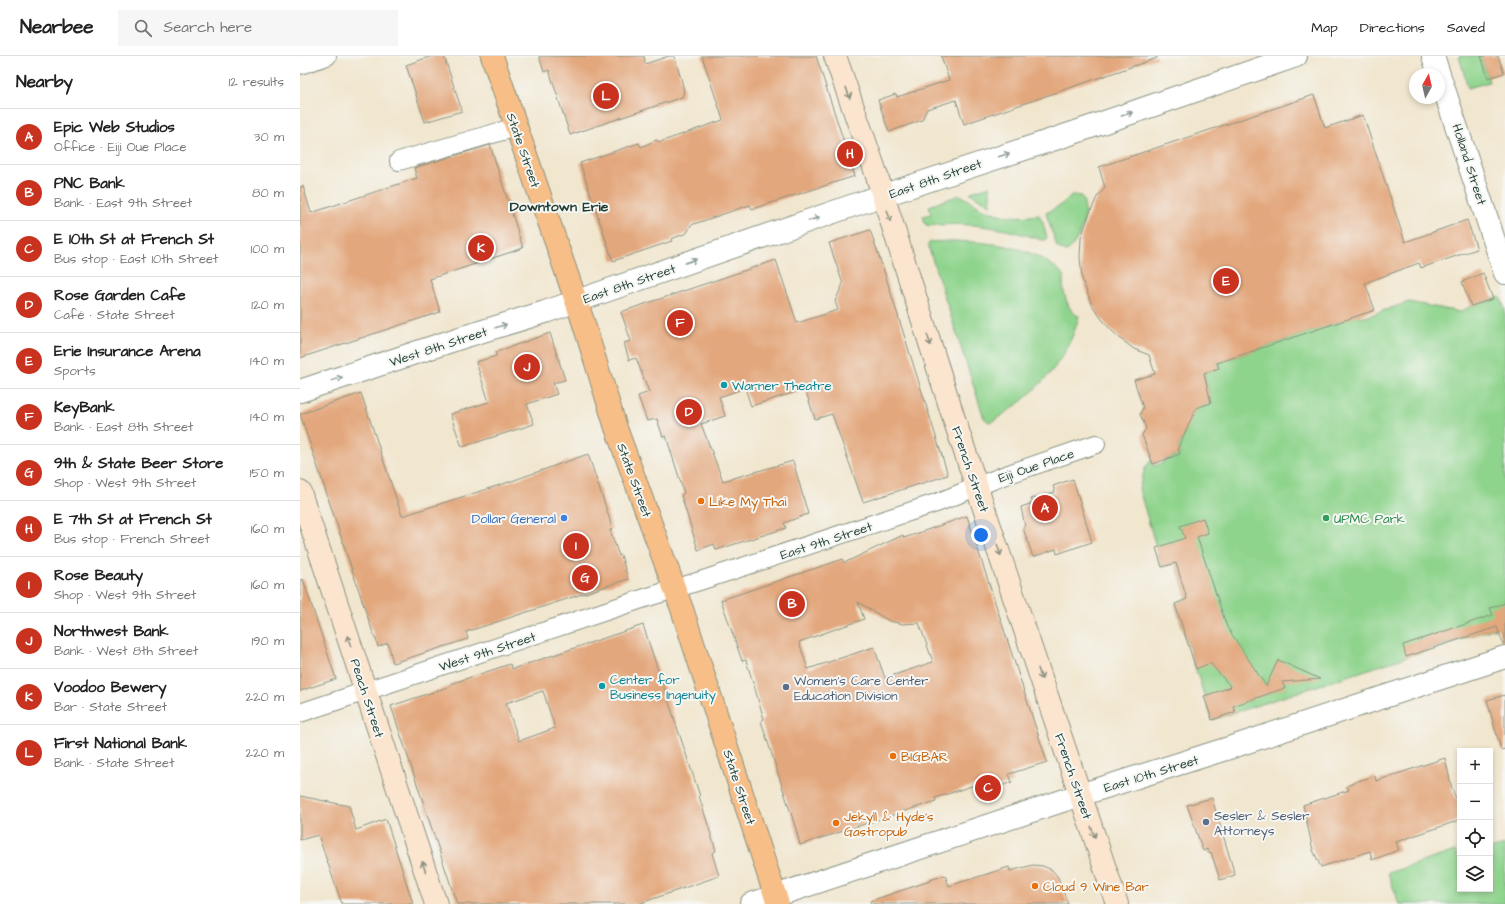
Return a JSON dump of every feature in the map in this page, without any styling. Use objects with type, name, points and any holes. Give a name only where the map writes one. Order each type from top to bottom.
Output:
[{"type":"main road","name":"State Street","points":[[492,56],[575,301],[616,428],[674,589],[776,900]]},
{"type":"main road","name":"French Street","points":[[835,56],[883,196],[977,487],[1117,904]]},
{"type":"main road","name":"Peach Street","points":[[300,492],[436,904]]},
{"type":"street","points":[[300,65],[327,56]]},
{"type":"street","name":"East 8th Street","points":[[575,301],[1296,56]]},
{"type":"street","name":"Holland Street","points":[[1433,56],[1505,273]]},
{"type":"street","points":[[399,161],[516,127]]},
{"type":"street","name":"West 8th Street","points":[[300,391],[575,301]]},
{"type":"street","name":"Eiji Oue Place","points":[[977,487],[1003,476],[1096,444]]},
{"type":"street","name":"East 9th Street","points":[[674,589],[932,505],[977,487]]},
{"type":"street","name":"West 9th Street","points":[[300,713],[674,589]]},
{"type":"street","name":"East 10th Street","points":[[751,904],[776,900],[1080,795],[1229,748],[1505,657]]},
{"type":"green space","points":[[1459,56],[1481,56],[1489,82],[1468,88]]},
{"type":"green space","points":[[990,186],[990,205],[970,193],[971,192]]},
{"type":"green space","points":[[960,195],[981,208],[1003,215],[1039,215],[1047,238],[1042,240],[1000,229],[972,225],[958,224],[929,226],[925,224],[923,216],[931,214],[929,206]]},
{"type":"green space","points":[[1073,195],[1081,196],[1084,202],[1084,218],[1079,235],[1075,242],[1065,252],[1057,247],[1046,213],[1059,206]]},
{"type":"green space","points":[[950,241],[996,244],[1011,247],[1040,258],[1065,276],[1063,288],[1069,307],[1079,316],[1075,330],[1062,357],[1044,380],[1023,400],[990,422],[984,418],[928,245],[930,242]]},
{"type":"green space","name":"UPMC Park","points":[[1500,297],[1505,310],[1505,625],[1212,720],[1175,604],[1187,599],[1176,563],[1162,567],[1139,489],[1145,468],[1151,460],[1154,466],[1180,454],[1178,448],[1196,408],[1211,403],[1204,373],[1219,368],[1217,363],[1359,315],[1362,318],[1409,302],[1460,312],[1471,306]]},
{"type":"green space","points":[[1505,845],[1505,904],[1399,904],[1388,873],[1455,851],[1457,856],[1457,892],[1493,892],[1493,848]]},
{"type":"building","points":[[432,56],[444,56],[462,111],[425,122],[406,65]]},
{"type":"building","points":[[539,56],[644,56],[645,64],[669,56],[674,56],[684,91],[682,97],[570,135],[549,70],[544,72]]},
{"type":"building","points":[[702,56],[816,56],[855,176],[752,209],[750,205],[691,225],[687,233],[671,239],[672,241],[613,261],[580,163],[639,143],[641,147],[656,140],[660,142],[723,120]]},
{"type":"building","points":[[941,56],[1157,56],[1157,58],[964,124],[956,100],[927,109],[922,120],[889,132],[878,100],[896,94],[897,97],[949,80]]},
{"type":"building","points":[[1481,56],[1498,56],[1504,73],[1488,78]]},
{"type":"building","points":[[1314,95],[1325,128],[1363,115],[1405,242],[1467,220],[1477,249],[1421,268],[1419,263],[1365,283],[1375,310],[1217,363],[1219,368],[1204,373],[1211,403],[1196,408],[1178,448],[1180,454],[1153,464],[1142,435],[1146,428],[1140,414],[1143,408],[1134,380],[1155,374],[1149,355],[1134,349],[1111,330],[1092,305],[1082,279],[1080,257],[1081,238],[1097,197],[1105,188],[1099,167]]},
{"type":"building","points":[[490,145],[523,248],[430,279],[440,312],[300,358],[300,187],[303,186],[311,213],[417,178],[414,168]]},
{"type":"building","points":[[870,230],[948,475],[863,502],[832,414],[815,419],[805,389],[751,406],[745,388],[719,397],[725,416],[701,424],[723,481],[793,461],[808,514],[784,523],[786,528],[716,550],[714,544],[698,550],[681,495],[684,493],[666,436],[663,437],[657,419],[647,421],[638,396],[649,392],[636,358],[629,360],[624,343],[631,341],[621,312],[776,260],[797,323],[838,310],[835,301],[843,284],[829,243]]},
{"type":"building","points":[[1483,273],[1493,299],[1471,306],[1462,282]]},
{"type":"building","points":[[550,333],[565,380],[553,383],[557,394],[527,404],[534,424],[462,447],[450,414],[489,402],[476,362],[496,356],[496,352]]},
{"type":"building","points":[[361,393],[402,516],[506,483],[588,454],[609,517],[612,529],[610,530],[619,556],[621,555],[628,579],[466,632],[468,639],[393,663],[388,643],[378,647],[375,639],[300,414]]},
{"type":"building","points":[[1073,479],[1092,542],[1057,554],[1056,549],[1033,557],[1023,528],[1025,527],[1021,507],[1033,503],[1031,499],[1055,492],[1053,486]]},
{"type":"building","points":[[967,516],[1047,762],[1009,774],[1012,782],[984,792],[981,783],[935,798],[936,801],[800,845],[761,721],[764,719],[746,660],[742,661],[721,600],[843,559],[844,563],[903,535],[904,538]],"holes":[[[858,602],[889,621],[903,624],[919,623],[933,662],[885,678],[874,647],[808,669],[799,642],[864,619]]]},
{"type":"building","points":[[1203,518],[1208,533],[1197,537],[1227,627],[1266,686],[1278,660],[1320,679],[1282,682],[1285,688],[1233,706],[1235,712],[1212,720],[1204,696],[1231,687],[1210,663],[1196,669],[1175,604],[1187,599],[1176,563],[1162,567],[1156,548],[1185,538],[1180,526]]},
{"type":"building","points":[[303,579],[336,679],[300,691],[300,580]]},
{"type":"building","points":[[1505,603],[1505,643],[1503,644],[1497,627],[1406,657],[1403,645],[1493,615],[1490,608]]},
{"type":"building","points":[[643,625],[700,796],[716,851],[712,853],[719,876],[638,904],[457,904],[391,706],[510,664],[512,669]],"holes":[[[543,691],[555,728],[519,741],[506,703]]]},
{"type":"building","points":[[1505,695],[1505,749],[1501,750],[1487,700]]},
{"type":"building","points":[[1445,758],[1452,789],[1457,800],[1457,821],[1396,842],[1399,850],[1372,860],[1370,851],[1321,867],[1313,850],[1303,805],[1349,790],[1347,786],[1358,781],[1375,776],[1376,781]]},
{"type":"building","points":[[300,796],[349,806],[356,830],[386,819],[413,904],[342,904],[318,835],[300,840]]},
{"type":"building","points":[[1212,798],[1235,875],[1220,880],[1211,852],[1208,853],[1207,849],[1203,851],[1187,805]]},
{"type":"building","points":[[1033,865],[1043,866],[1052,870],[1058,877],[1068,904],[871,904],[870,901],[945,875],[949,886],[1009,867],[1010,871]]},
{"type":"place","name":"First National Bank","points":[[606,96]]},
{"type":"place","name":"E 7th St at French St","points":[[850,154]]},
{"type":"place","name":"Voodoo Bewery","points":[[481,248]]},
{"type":"place","name":"Erie Insurance Arena","points":[[1226,281]]},
{"type":"place","name":"KeyBank","points":[[680,323]]},
{"type":"place","name":"Northwest Bank","points":[[527,367]]},
{"type":"place","name":"Warner Theatre","points":[[724,385]]},
{"type":"place","name":"Rose Garden Cafe","points":[[689,412]]},
{"type":"place","name":"Like My Thai","points":[[701,501]]},
{"type":"place","name":"Epic Web Studios","points":[[1045,508]]},
{"type":"place","name":"Dollar General","points":[[564,518]]},
{"type":"place","name":"UPMC Park","points":[[1326,518]]},
{"type":"place","name":"Rose Beauty","points":[[576,546]]},
{"type":"place","name":"9th & State Beer Store","points":[[585,578]]},
{"type":"place","name":"PNC Bank","points":[[792,604]]},
{"type":"place","name":"Center for Business Ingenuity","points":[[602,686]]},
{"type":"place","name":"Women's Care Center Education Division","points":[[786,687]]},
{"type":"place","name":"BIGBAR","points":[[893,756]]},
{"type":"place","name":"E 10th St at French St","points":[[988,788]]},
{"type":"place","name":"Sesler & Sesler Attorneys","points":[[1206,822]]},
{"type":"place","name":"Jekyll & Hyde's Gastropub","points":[[836,823]]},
{"type":"place","name":"Cloud 9 Wine Bar","points":[[1035,886]]},
{"type":"district","name":"Downtown Erie","points":[[559,206]]}]
